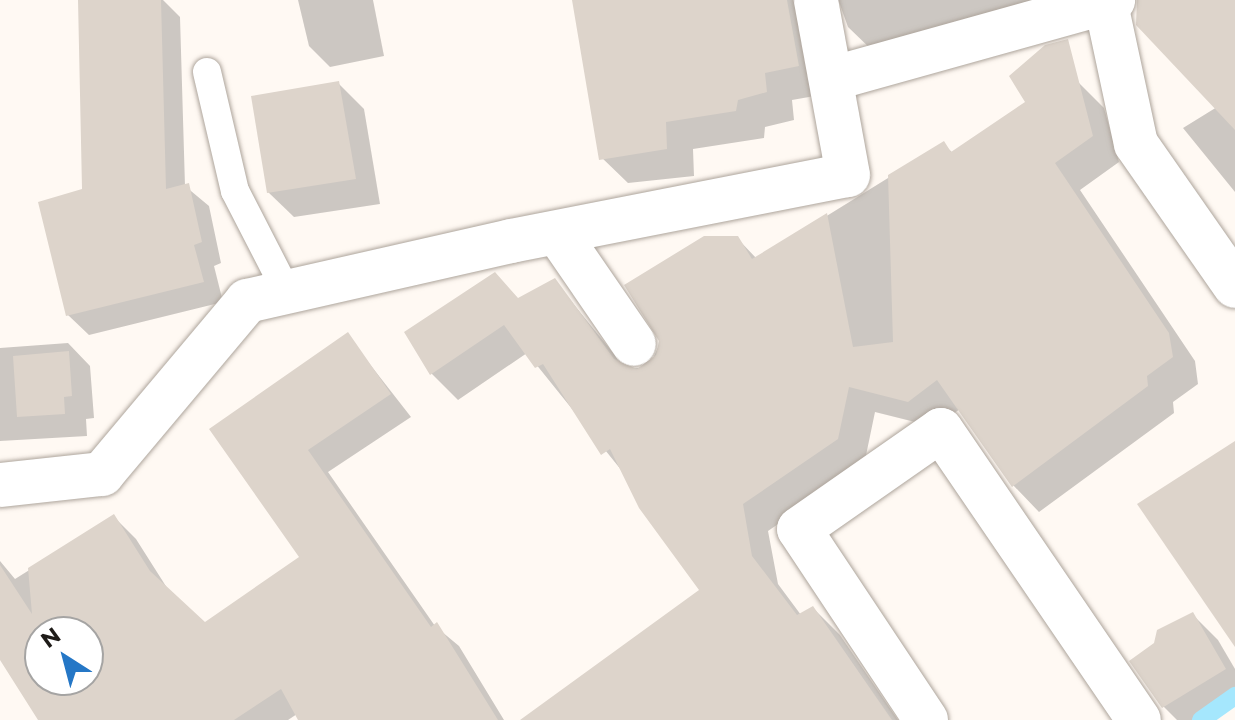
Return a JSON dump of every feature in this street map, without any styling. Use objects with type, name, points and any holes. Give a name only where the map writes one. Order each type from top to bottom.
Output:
[{"type":"street","points":[[0,485],[102,474],[247,301],[848,175],[816,0]]},
{"type":"street","points":[[831,79],[1109,2],[1136,144],[1235,286]]},
{"type":"street","points":[[559,235],[634,344]]},
{"type":"street","points":[[926,720],[799,529],[941,430],[1139,720]]},
{"type":"lane","points":[[207,72],[235,191],[287,292]]},
{"type":"building","points":[[78,0],[161,0],[166,189],[189,183],[202,242],[194,245],[204,282],[66,316],[38,202],[82,189]]},
{"type":"building","points":[[572,0],[787,0],[799,66],[765,73],[767,92],[738,100],[736,111],[666,122],[667,149],[599,160]]},
{"type":"building","points":[[1137,0],[1235,0],[1235,130],[1136,25]]},
{"type":"building","points":[[1068,39],[1093,136],[1055,163],[1169,333],[1173,357],[1147,376],[1148,386],[1012,487],[937,380],[908,402],[849,387],[838,439],[743,504],[752,556],[797,615],[813,606],[892,720],[520,720],[699,590],[639,508],[610,449],[601,455],[543,364],[535,368],[504,325],[430,375],[404,332],[495,272],[518,298],[555,278],[614,359],[637,369],[656,355],[659,341],[624,285],[704,236],[738,236],[752,259],[827,213],[853,347],[893,342],[888,175],[944,141],[951,152],[1025,102],[1009,76],[1045,45]]},
{"type":"building","points":[[339,81],[356,179],[267,193],[251,96]]},
{"type":"building","points":[[348,332],[391,394],[308,450],[431,627],[437,622],[498,720],[298,720],[281,689],[234,720],[38,720],[0,660],[0,565],[32,614],[28,568],[114,514],[150,571],[205,622],[299,557],[209,429]]},
{"type":"building","points":[[69,351],[72,396],[64,397],[65,414],[17,417],[13,356]]},
{"type":"building","points":[[1235,441],[1235,647],[1137,504]]},
{"type":"building","points":[[1193,612],[1226,669],[1162,708],[1129,661],[1154,643],[1157,630]]},
{"type":"waterway","points":[[1201,720],[1235,696]]}]
